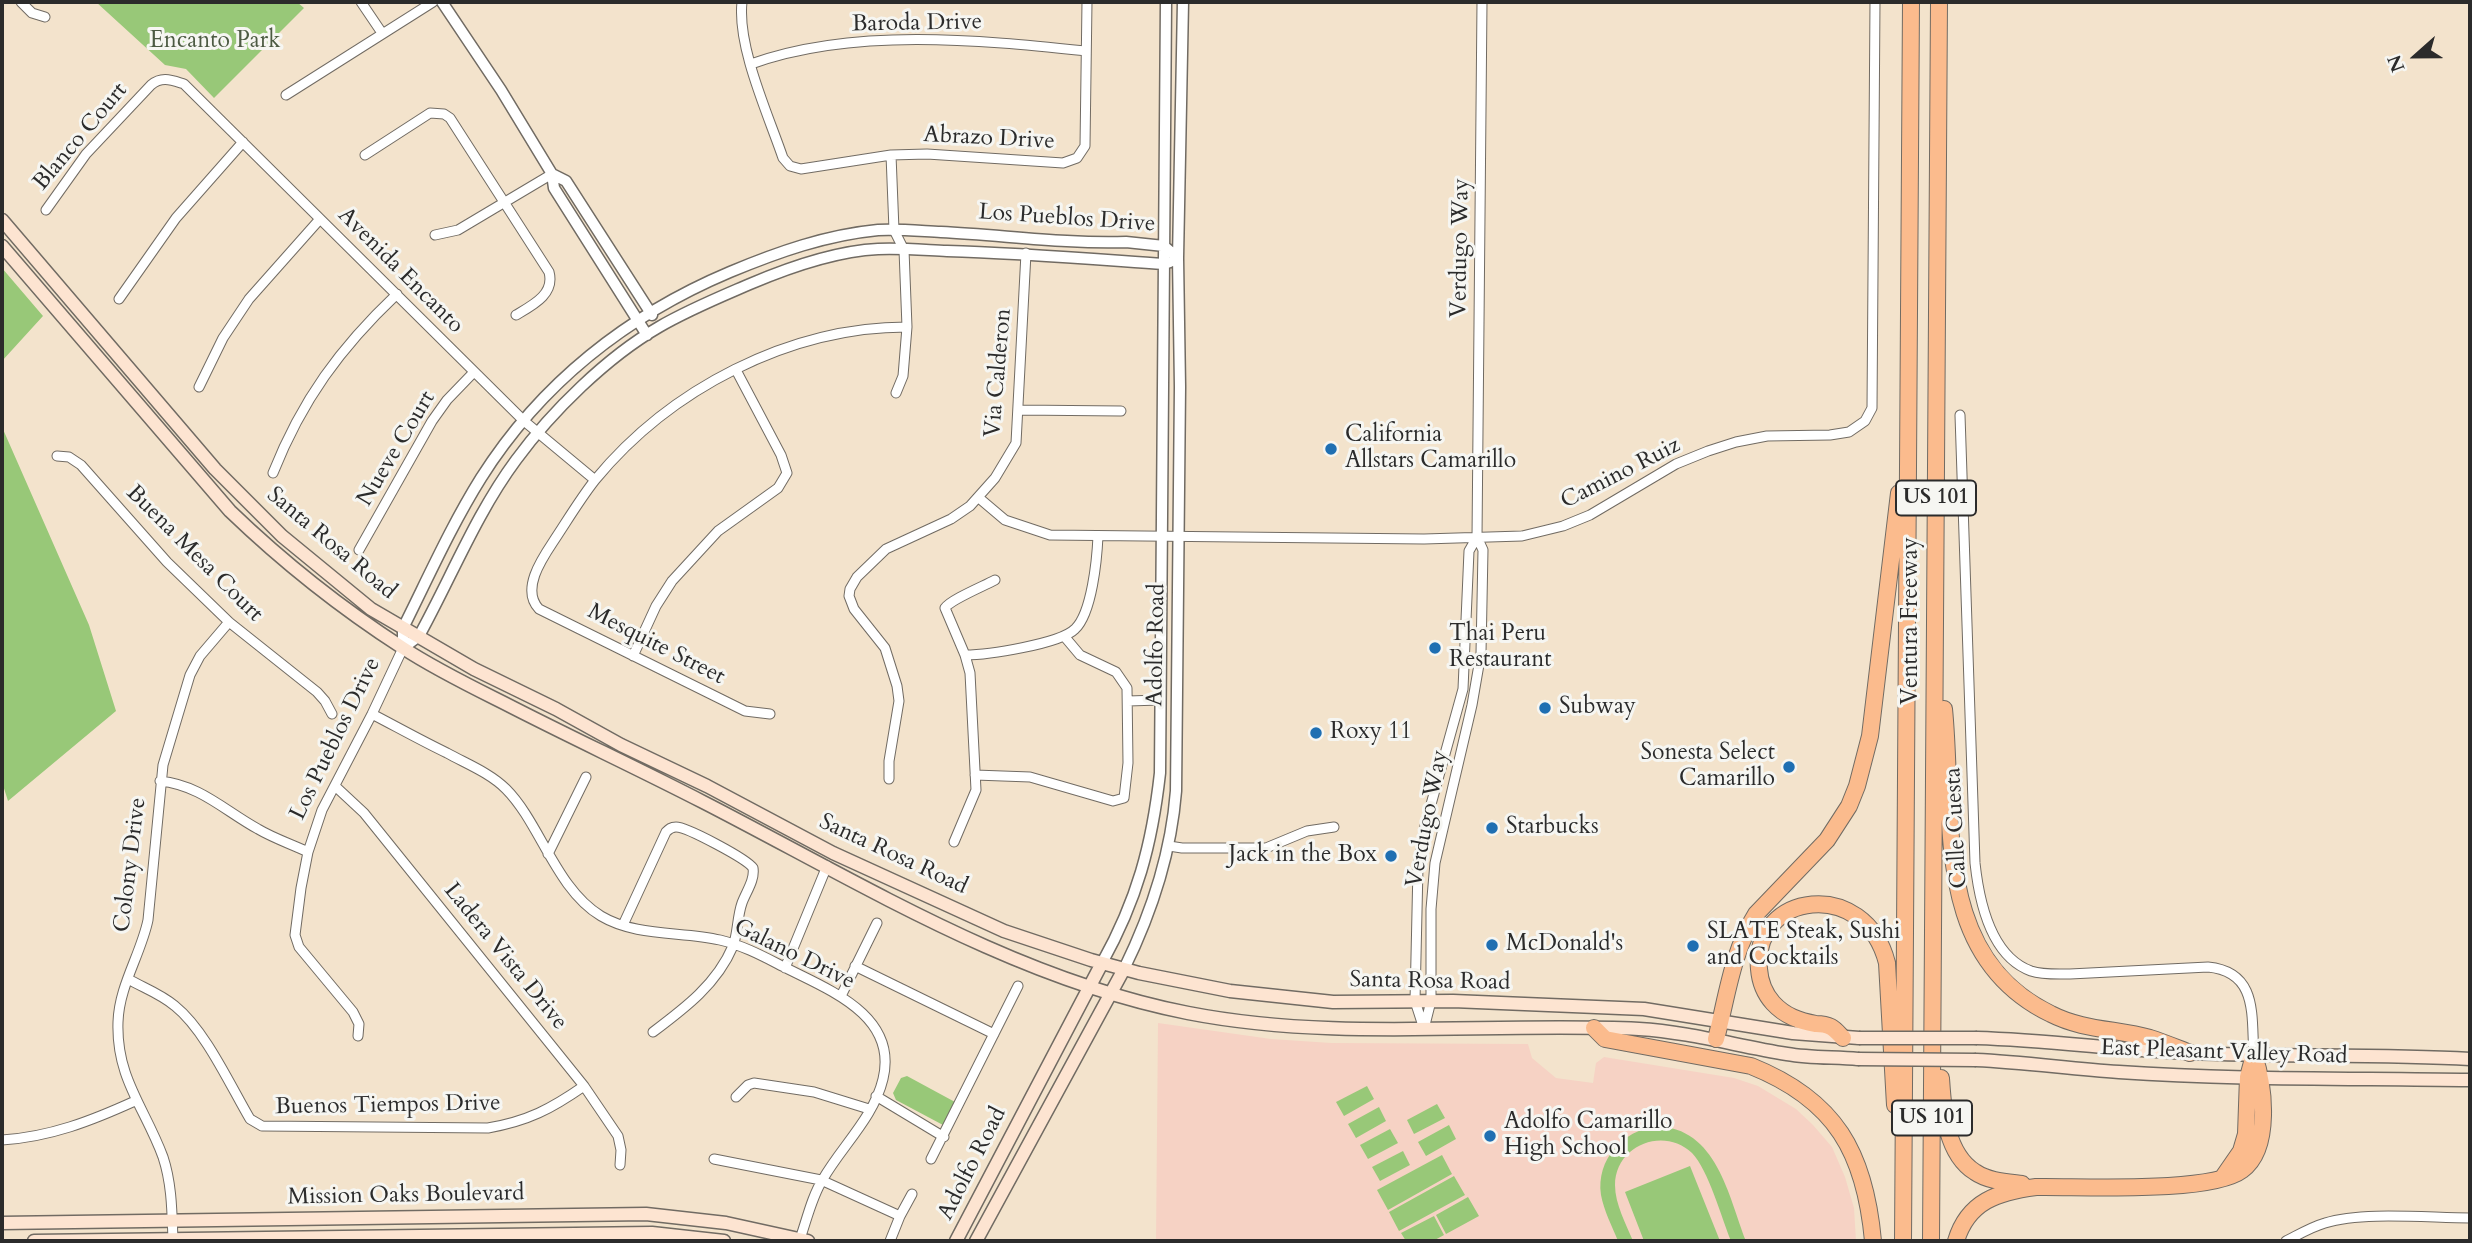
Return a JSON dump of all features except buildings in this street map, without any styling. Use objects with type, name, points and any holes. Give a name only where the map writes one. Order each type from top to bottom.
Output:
[{"type":"highway","name":"Ventura Freeway","points":[[1903,1241],[1911,2]]},
{"type":"highway","name":"Ventura Freeway","points":[[1931,1241],[1939,2]]},
{"type":"highway","points":[[1716,1039],[1739,944],[1747,928],[1756,914],[1827,840],[1849,806],[1861,773],[1871,726],[1908,425]]},
{"type":"highway","points":[[1935,620],[1947,740],[1955,880],[1961,906],[1978,946],[1988,962],[2016,991],[2051,1015],[2074,1024],[2149,1038],[2190,1053]]},
{"type":"highway","points":[[1851,1038],[1830,1026],[1798,1021],[1772,1002],[1765,992],[1759,977],[1758,957],[1762,942],[1769,928],[1793,910],[1816,904],[1841,907],[1865,922],[1884,951],[1889,983],[1892,1074],[1903,1182]]},
{"type":"highway","points":[[1934,995],[1945,1110],[1955,1149],[1967,1166],[1982,1175],[2036,1187]]},
{"type":"highway","points":[[1594,1028],[1605,1039],[1751,1066],[1797,1089],[1818,1106],[1838,1129],[1852,1152],[1862,1172],[1870,1205],[1873,1241]]},
{"type":"highway","points":[[1956,1241],[1962,1225],[1981,1204],[2010,1190],[2036,1187],[2186,1185],[2222,1177],[2241,1151],[2246,1134],[2255,1077],[2254,1055]]},
{"type":"main road","name":"Santa Rosa Road","points":[[2,220],[215,469],[250,505],[321,569],[370,608],[474,669],[556,709],[621,745],[707,786],[833,853],[1004,931],[1061,952],[1124,969],[1195,985],[1283,998],[1333,1002],[1431,1001],[1644,1009],[1793,1032],[1851,1038],[1977,1038]]},
{"type":"main road","name":"Santa Rosa Road","points":[[2,246],[230,511],[309,581],[403,648],[448,674],[934,922],[1004,955],[1110,993],[1187,1012],[1269,1024],[1332,1029],[1642,1029],[1716,1039],[1790,1054],[1858,1059],[1976,1060]]},
{"type":"main road","name":"Adolfo Road","points":[[956,1241],[1102,963]]},
{"type":"main road","name":"Adolfo Road","points":[[976,1241],[1124,969]]},
{"type":"main road","name":"East Pleasant Valley Road","points":[[1977,1038],[2190,1053],[2386,1055],[2470,1059]]},
{"type":"main road","name":"East Pleasant Valley Road","points":[[1976,1060],[2118,1072],[2470,1080]]},
{"type":"main road","name":"Mission Oaks Boulevard","points":[[2,1223],[646,1214],[726,1223],[804,1240]]},
{"type":"main road","name":"Mission Oaks Boulevard","points":[[34,1241],[652,1233],[724,1241]]},
{"type":"street","points":[[21,2],[32,13],[45,17]]},
{"type":"street","points":[[361,2],[382,33]]},
{"type":"street","points":[[286,95],[433,2]]},
{"type":"street","points":[[442,2],[501,90],[552,174],[554,188],[647,335]]},
{"type":"street","points":[[742,2],[741,22],[751,64]]},
{"type":"street","points":[[1086,51],[1087,2]]},
{"type":"street","name":"Adolfo Road","points":[[1102,963],[1127,913],[1149,848],[1160,773],[1166,2]]},
{"type":"street","name":"Adolfo Road","points":[[1124,969],[1153,904],[1169,846],[1177,772],[1178,258],[1183,2]]},
{"type":"street","name":"Verdugo Way","points":[[1424,1029],[1431,1001],[1431,909],[1435,863],[1472,705],[1481,653],[1483,550],[1477,537],[1482,2]]},
{"type":"street","name":"Camino Ruiz","points":[[979,498],[996,514],[1030,530],[1050,535],[1413,539],[1522,536],[1563,526],[1614,502],[1676,464],[1736,442],[1780,435],[1849,432],[1865,421],[1872,408],[1875,2]]},
{"type":"street","name":"Baroda Drive","points":[[751,64],[793,52],[837,45],[924,40],[1003,43],[1086,51]]},
{"type":"street","name":"Abrazo Drive","points":[[751,64],[783,158],[790,166],[801,169],[891,155],[928,154],[1048,163],[1071,162],[1085,146],[1086,51]]},
{"type":"street","name":"Blanco Court","points":[[46,210],[86,154],[151,85],[160,79],[184,84]]},
{"type":"street","name":"Avenida Encanto","points":[[184,84],[524,421],[595,480]]},
{"type":"street","points":[[365,155],[430,113],[444,114],[457,125],[545,264],[551,278],[546,294],[516,315]]},
{"type":"street","points":[[119,299],[176,218],[243,142]]},
{"type":"street","points":[[891,155],[894,230],[904,250],[907,327],[903,376],[896,393]]},
{"type":"street","points":[[435,235],[458,230],[552,174]]},
{"type":"street","points":[[552,174],[566,181],[659,327]]},
{"type":"street","points":[[199,387],[223,338],[249,299],[320,219]]},
{"type":"street","name":"Los Pueblos Drive","points":[[358,1036],[359,1024],[353,1012],[299,947],[295,935],[300,888],[308,852],[322,810],[403,648],[403,628],[459,516],[482,477],[524,421],[574,368],[650,312],[712,280],[818,240],[894,230],[1164,246],[1178,258],[1164,264],[1026,253],[877,249],[819,260],[776,273],[659,327],[578,390],[516,459],[492,495],[419,636],[403,648]]},
{"type":"street","name":"Via Calderon","points":[[888,779],[899,701],[897,686],[885,648],[854,609],[849,596],[850,589],[857,577],[886,548],[951,519],[979,498],[995,478],[1016,443],[1026,253]]},
{"type":"street","points":[[608,272],[621,265]]},
{"type":"street","points":[[273,473],[287,441],[322,379],[343,349],[397,294]]},
{"type":"street","points":[[595,480],[626,446],[676,404],[736,370],[812,340],[881,327],[907,327]]},
{"type":"street","points":[[633,656],[656,606],[681,572],[718,531],[778,488],[787,473],[781,455],[736,370]]},
{"type":"street","name":"Nueve Court","points":[[359,551],[432,421],[447,400],[474,372]]},
{"type":"street","points":[[1019,410],[1121,411]]},
{"type":"street","name":"Calle Cuesta","points":[[1961,415],[1975,863],[1982,905],[1990,926],[2001,946],[2015,961],[2031,971],[2070,974],[2208,967],[2229,973],[2246,989],[2250,1000],[2254,1055]]},
{"type":"street","name":"Buena Mesa Court","points":[[57,456],[69,457],[81,466],[167,562],[229,622],[317,692],[332,714]]},
{"type":"street","name":"Mesquite Street","points":[[595,480],[544,556],[531,587],[531,598],[539,608],[745,711],[770,714]]},
{"type":"street","points":[[965,655],[1024,646],[1064,636],[1076,628],[1083,615],[1096,570],[1098,536]]},
{"type":"street","name":"Verdugo Way","points":[[1424,1029],[1415,1001],[1418,867],[1425,826],[1463,689],[1469,551],[1477,537]]},
{"type":"street","points":[[954,842],[975,793],[975,775],[971,676],[965,655],[946,613],[946,605],[995,580]]},
{"type":"street","name":"Colony Drive","points":[[173,1240],[169,1180],[151,1128],[135,1101],[123,1069],[118,1018],[128,979],[145,937],[163,765],[190,675],[200,656],[229,622]]},
{"type":"street","points":[[975,775],[1026,776],[1113,801],[1125,796],[1127,688],[1118,674],[1080,655],[1064,636]]},
{"type":"street","points":[[1128,701],[1160,700]]},
{"type":"street","name":"Galano Drive","points":[[372,714],[480,770],[505,788],[567,881],[594,911],[624,925],[712,938],[734,944],[841,996],[867,1018],[879,1038],[885,1065],[883,1078],[869,1109],[821,1181],[804,1240]]},
{"type":"street","points":[[548,854],[586,777]]},
{"type":"street","points":[[160,781],[203,793],[258,830],[308,852]]},
{"type":"street","name":"Ladera Vista Drive","points":[[335,786],[364,813],[584,1086],[618,1136],[620,1165]]},
{"type":"street","points":[[624,925],[666,832],[678,827],[740,856],[753,868],[753,876],[741,906],[734,944],[705,990],[653,1032]]},
{"type":"street","points":[[1169,846],[1266,848],[1307,831],[1334,827]]},
{"type":"street","points":[[785,968],[827,866]]},
{"type":"street","points":[[841,996],[877,923]]},
{"type":"street","points":[[855,965],[994,1034]]},
{"type":"street","name":"Buenos Tiempos Drive","points":[[128,979],[165,998],[186,1016],[250,1119],[262,1126],[488,1128],[515,1124],[535,1116],[584,1086]]},
{"type":"street","points":[[931,1159],[1018,986]]},
{"type":"street","points":[[736,1097],[748,1085],[754,1083],[814,1092],[869,1109]]},
{"type":"street","points":[[876,1096],[944,1137]]},
{"type":"street","points":[[2,1140],[52,1133],[135,1101]]},
{"type":"street","points":[[714,1159],[821,1181],[900,1216]]},
{"type":"street","points":[[890,1241],[912,1194]]},
{"type":"street","points":[[2286,1241],[2312,1228],[2358,1217],[2470,1218]]},
{"type":"street","points":[[683,1238],[686,1218]]},
{"type":"shaded area","name":"Adolfo Camarillo High School","points":[[1158,1023],[1271,1039],[1331,1043],[1528,1044],[1532,1058],[1556,1078],[1593,1083],[1596,1063],[1604,1057],[1734,1078],[1758,1086],[1796,1109],[1832,1147],[1854,1208],[1856,1241],[1156,1241]]},
{"type":"green space","name":"Encanto Park","points":[[96,2],[297,2],[304,8],[214,98],[186,69],[165,65]]},
{"type":"green space","points":[[2,268],[43,316],[2,361]]},
{"type":"green space","points":[[2,427],[89,625],[116,711],[8,801],[2,782]]},
{"type":"green space","points":[[907,1076],[955,1102],[943,1125],[896,1100],[893,1093],[901,1078]]},
{"type":"green space","points":[[1367,1086],[1374,1099],[1344,1116],[1336,1102]]},
{"type":"green space","points":[[1437,1104],[1445,1118],[1414,1134],[1407,1120]]},
{"type":"green space","points":[[1379,1107],[1386,1121],[1356,1138],[1348,1124]]},
{"type":"green space","points":[[1449,1125],[1456,1139],[1426,1156],[1418,1142]]},
{"type":"green space","points":[[1656,1126],[1677,1130],[1693,1138],[1707,1151],[1726,1185],[1746,1241],[1731,1241],[1709,1182],[1692,1153],[1681,1145],[1655,1141],[1632,1150],[1617,1171],[1617,1199],[1633,1241],[1618,1241],[1601,1195],[1603,1170],[1614,1149],[1623,1141],[1644,1129]]},
{"type":"green space","points":[[1390,1129],[1398,1143],[1368,1159],[1360,1145]]},
{"type":"green space","points":[[1403,1151],[1410,1165],[1380,1181],[1372,1167]]},
{"type":"green space","points":[[1442,1155],[1452,1174],[1388,1210],[1377,1190]]},
{"type":"green space","points":[[1690,1166],[1720,1241],[1644,1241],[1625,1192]]},
{"type":"green space","points":[[1454,1176],[1465,1195],[1399,1231],[1389,1212]]},
{"type":"green space","points":[[1468,1197],[1479,1216],[1446,1234],[1436,1215]]},
{"type":"green space","points":[[1434,1216],[1444,1235],[1433,1241],[1406,1241],[1401,1233]]},
{"type":"place","name":"California Allstars Camarillo","points":[[1331,449]]},
{"type":"place","name":"Thai Peru Restaurant","points":[[1435,648]]},
{"type":"place","name":"Subway","points":[[1545,708]]},
{"type":"place","name":"Roxy 11","points":[[1316,733]]},
{"type":"place","name":"Sonesta Select Camarillo","points":[[1789,767]]},
{"type":"place","name":"Starbucks","points":[[1492,828]]},
{"type":"place","name":"Jack in the Box","points":[[1391,856]]},
{"type":"place","name":"McDonald's","points":[[1492,945]]},
{"type":"place","name":"SLATE Steak, Sushi and Cocktails","points":[[1693,946]]},
{"type":"place","name":"Adolfo Camarillo High School","points":[[1490,1136]]}]
